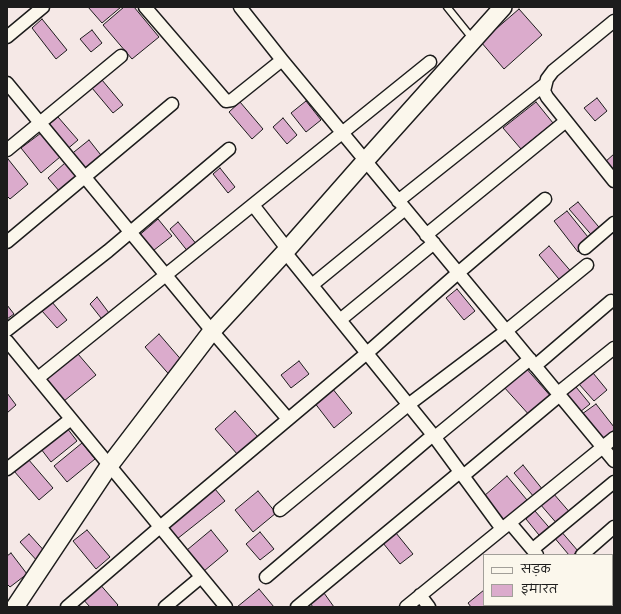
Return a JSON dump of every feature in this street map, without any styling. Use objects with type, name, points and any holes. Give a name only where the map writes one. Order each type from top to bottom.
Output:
[{"type":"street","points":[[7,37],[43,7]]},
{"type":"street","points":[[145,7],[226,101],[232,100],[282,60]]},
{"type":"street","points":[[15,607],[110,466],[212,331],[286,251],[502,7]]},
{"type":"street","points":[[243,8],[282,60],[614,461]]},
{"type":"street","points":[[614,21],[553,71],[547,78],[544,85],[546,97],[614,181]]},
{"type":"street","points":[[7,150],[121,56]]},
{"type":"street","points":[[38,378],[343,134],[430,62]]},
{"type":"street","points":[[7,83],[165,275],[288,419]]},
{"type":"street","points":[[312,285],[402,205],[544,85]]},
{"type":"street","points":[[7,242],[172,104]]},
{"type":"street","points":[[340,320],[430,239],[566,121]]},
{"type":"street","points":[[7,330],[130,232],[229,149]]},
{"type":"street","points":[[67,607],[160,526],[367,353],[458,273],[546,199]]},
{"type":"street","points":[[253,205],[312,285],[434,436],[462,474],[506,526],[535,552],[614,482]]},
{"type":"street","points":[[585,248],[614,224]]},
{"type":"street","points":[[280,510],[408,405],[506,331],[587,265]]},
{"type":"street","points":[[266,577],[434,436],[611,301]]},
{"type":"street","points":[[7,341],[11,353],[38,378],[226,607]]},
{"type":"street","points":[[297,607],[462,474],[614,348]]},
{"type":"street","points":[[7,468],[71,419]]},
{"type":"street","points":[[406,607],[614,438]]},
{"type":"street","points":[[583,554],[614,527]]},
{"type":"street","points":[[165,607],[201,577]]},
{"type":"street","points":[[420,595],[429,607]]},
{"type":"lane","points":[[447,7],[474,40]]},
{"type":"building","points":[[88,7],[121,7],[102,23]]},
{"type":"building","points":[[124,7],[134,7],[159,37],[132,59],[103,25]]},
{"type":"building","points":[[519,9],[542,35],[504,69],[481,42]]},
{"type":"building","points":[[42,19],[67,50],[56,59],[32,28]]},
{"type":"building","points":[[92,30],[102,43],[91,52],[80,39]]},
{"type":"building","points":[[102,80],[123,105],[113,113],[92,88]]},
{"type":"building","points":[[597,98],[607,111],[595,121],[584,108]]},
{"type":"building","points":[[306,101],[321,120],[306,132],[291,113]]},
{"type":"building","points":[[240,102],[263,129],[252,139],[229,112]]},
{"type":"building","points":[[536,102],[553,123],[521,149],[503,128]]},
{"type":"building","points":[[58,117],[78,140],[65,151],[45,128]]},
{"type":"building","points":[[283,118],[297,135],[287,144],[273,127]]},
{"type":"building","points":[[41,133],[60,157],[41,173],[21,148]]},
{"type":"building","points":[[89,140],[104,159],[84,175],[69,156]]},
{"type":"building","points":[[614,154],[614,173],[605,162]]},
{"type":"building","points":[[8,159],[28,184],[10,199],[7,196]]},
{"type":"building","points":[[65,163],[77,176],[60,192],[48,178]]},
{"type":"building","points":[[220,168],[235,187],[228,193],[213,174]]},
{"type":"building","points":[[578,202],[603,232],[595,239],[569,209]]},
{"type":"building","points":[[567,211],[592,242],[578,252],[554,221]]},
{"type":"building","points":[[158,219],[172,236],[149,254],[136,238]]},
{"type":"building","points":[[178,222],[198,246],[189,253],[170,229]]},
{"type":"building","points":[[549,246],[574,275],[563,284],[539,255]]},
{"type":"building","points":[[457,289],[475,311],[464,320],[446,298]]},
{"type":"building","points":[[97,297],[112,317],[105,323],[90,304]]},
{"type":"building","points":[[52,302],[67,320],[57,328],[42,311]]},
{"type":"building","points":[[7,305],[14,314],[7,319]]},
{"type":"building","points":[[159,334],[184,363],[173,379],[145,347]]},
{"type":"building","points":[[78,354],[96,375],[64,401],[47,379]]},
{"type":"building","points":[[299,361],[309,374],[291,388],[281,375]]},
{"type":"building","points":[[525,367],[553,399],[531,417],[503,386]]},
{"type":"building","points":[[593,373],[607,390],[594,401],[579,384]]},
{"type":"building","points":[[576,387],[590,404],[580,412],[566,395]]},
{"type":"building","points":[[332,388],[352,413],[334,428],[314,402]]},
{"type":"building","points":[[7,393],[16,405],[7,413]]},
{"type":"building","points":[[596,404],[614,427],[614,430],[601,440],[582,414]]},
{"type":"building","points":[[235,411],[258,437],[238,455],[215,429]]},
{"type":"building","points":[[67,428],[77,441],[51,462],[41,449]]},
{"type":"building","points":[[82,443],[95,459],[67,482],[54,466]]},
{"type":"building","points":[[28,459],[53,488],[39,500],[14,471]]},
{"type":"building","points":[[523,465],[543,490],[534,497],[514,473]]},
{"type":"building","points":[[507,476],[527,500],[504,520],[484,496]]},
{"type":"building","points":[[215,489],[225,501],[177,539],[167,527]]},
{"type":"building","points":[[258,491],[276,513],[253,532],[235,510]]},
{"type":"building","points":[[553,493],[572,515],[559,526],[540,504]]},
{"type":"building","points":[[535,511],[553,532],[543,540],[526,519]]},
{"type":"building","points":[[87,530],[110,557],[96,569],[73,541]]},
{"type":"building","points":[[211,530],[228,551],[204,571],[187,550]]},
{"type":"building","points":[[560,530],[578,551],[574,554],[568,554],[553,536]]},
{"type":"building","points":[[260,532],[274,549],[260,560],[246,544]]},
{"type":"building","points":[[396,533],[413,554],[400,564],[383,543]]},
{"type":"building","points":[[29,534],[48,555],[39,563],[20,542]]},
{"type":"building","points":[[11,553],[27,574],[10,587],[7,584],[7,556]]},
{"type":"building","points":[[98,582],[118,605],[116,607],[90,607],[81,597]]},
{"type":"building","points":[[259,589],[274,607],[237,607]]},
{"type":"building","points":[[483,591],[483,606],[499,607],[471,607],[468,603]]},
{"type":"building","points":[[324,593],[334,607],[313,607],[310,603]]}]
